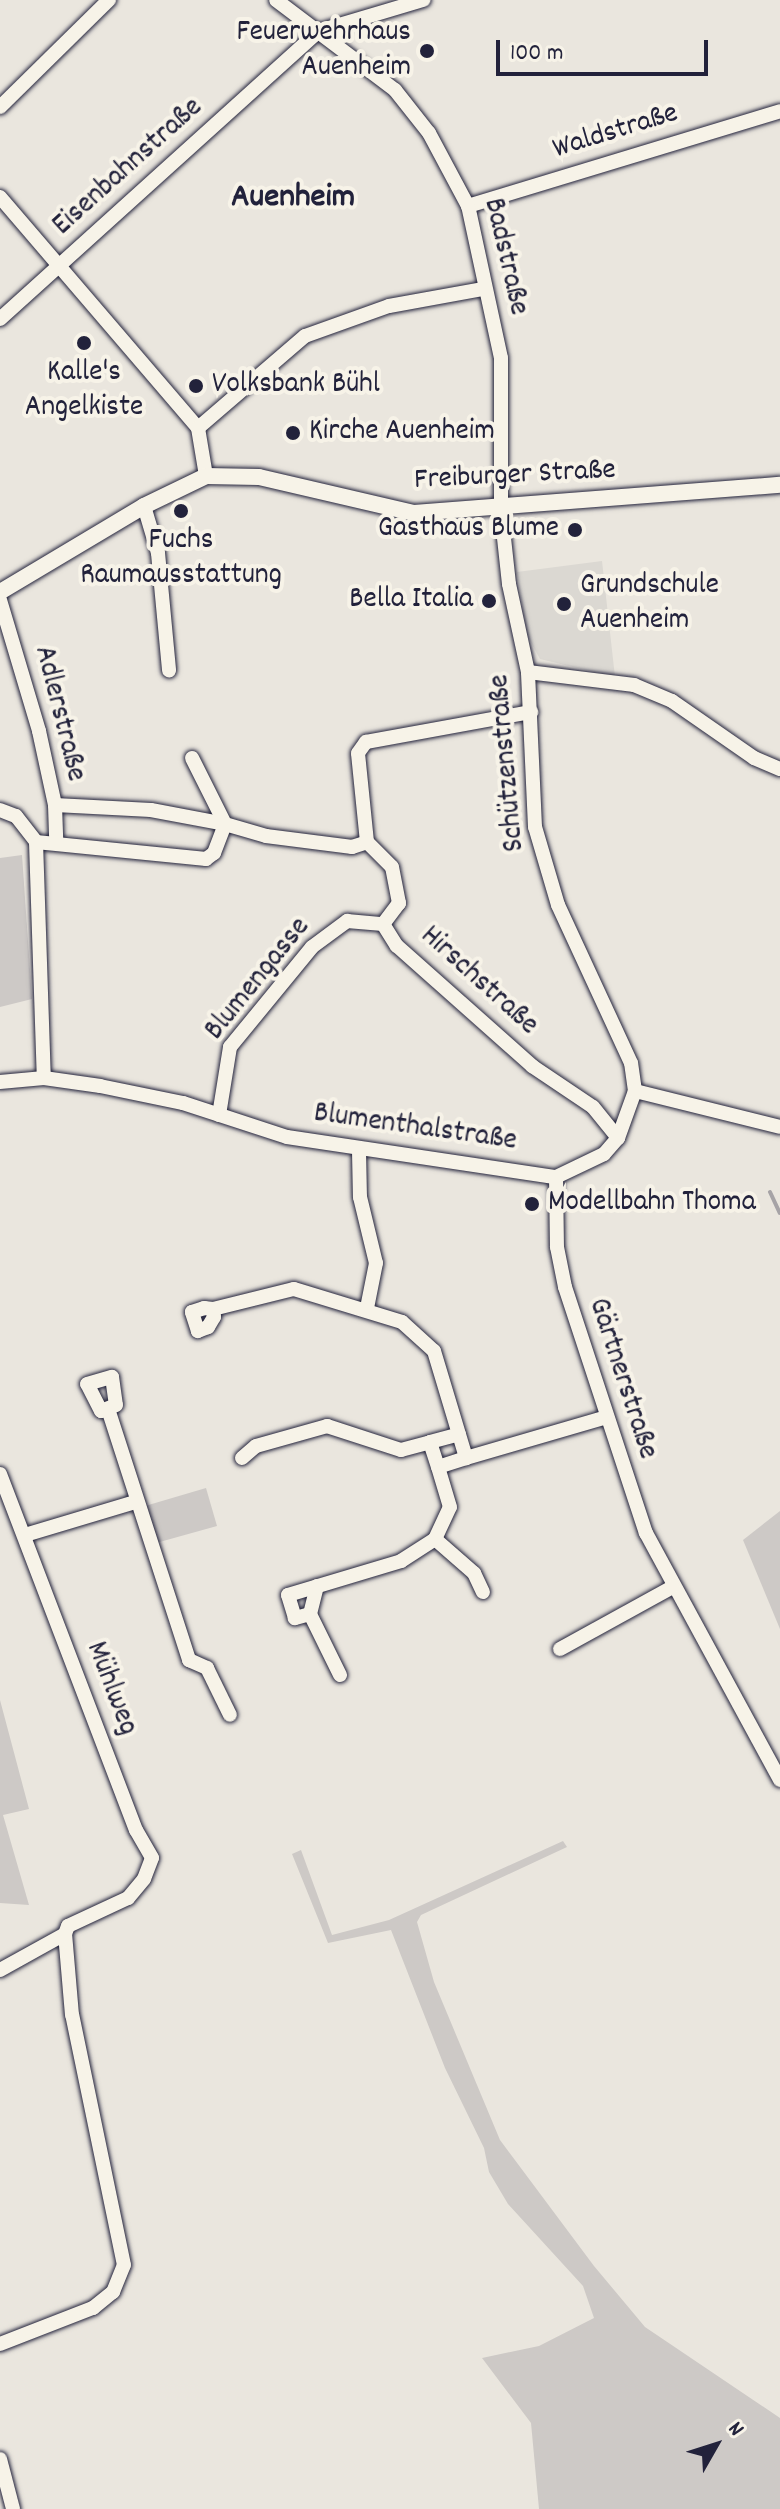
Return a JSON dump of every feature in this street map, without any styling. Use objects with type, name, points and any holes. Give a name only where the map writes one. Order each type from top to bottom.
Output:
[{"type":"street","points":[[0,107],[109,0]]},
{"type":"street","name":"Badstraße","points":[[276,0],[377,75],[414,112],[468,206],[483,289],[501,358],[501,510]]},
{"type":"street","name":"Eisenbahnstraße","points":[[0,319],[319,31],[423,0]]},
{"type":"street","name":"Waldstraße","points":[[468,206],[780,111]]},
{"type":"street","points":[[0,197],[198,428],[206,476]]},
{"type":"street","points":[[198,428],[305,336],[389,306],[483,289]]},
{"type":"street","name":"Freiburger Straße","points":[[0,592],[144,506],[206,476],[259,477],[406,513],[501,510],[780,485]]},
{"type":"street","points":[[144,506],[162,577],[169,670]]},
{"type":"street","name":"Schützenstraße","points":[[501,510],[509,584],[528,672],[535,827],[548,881],[616,1026],[631,1063],[635,1091]]},
{"type":"street","name":"Adlerstraße","points":[[0,600],[55,805],[56,843]]},
{"type":"street","points":[[528,672],[634,685],[672,701],[754,758],[780,769]]},
{"type":"street","points":[[55,805],[151,810],[324,846],[367,842],[358,753],[366,742],[531,712]]},
{"type":"street","points":[[36,842],[206,859],[214,853],[225,824],[192,758]]},
{"type":"street","points":[[0,810],[16,816],[36,842],[44,1078]]},
{"type":"street","name":"Hirschstraße","points":[[367,842],[386,856],[396,884],[399,903],[383,924],[397,946],[532,1066],[593,1107],[618,1138]]},
{"type":"street","name":"Blumengasse","points":[[219,1115],[230,1047],[312,947],[347,921],[383,924]]},
{"type":"street","name":"Blumenthalstraße","points":[[0,1082],[44,1078],[183,1103],[287,1137],[359,1151],[556,1177],[590,1165],[618,1138],[635,1091]]},
{"type":"street","points":[[635,1091],[780,1127]]},
{"type":"street","points":[[359,1151],[360,1197],[376,1263],[367,1308]]},
{"type":"street","name":"Gärtnerstraße","points":[[556,1177],[557,1247],[604,1418],[646,1533],[780,1780]]},
{"type":"street","points":[[213,1309],[294,1289],[367,1308],[402,1322],[434,1351],[466,1458]]},
{"type":"street","points":[[109,1412],[135,1502],[189,1660],[207,1668],[230,1715]]},
{"type":"street","points":[[438,1467],[604,1418]]},
{"type":"street","points":[[242,1458],[256,1446],[327,1426],[401,1450],[459,1434]]},
{"type":"street","points":[[310,1614],[295,1618],[288,1595],[401,1561],[435,1539],[450,1507],[430,1442]]},
{"type":"street","name":"Mühlweg","points":[[0,1474],[136,1830],[152,1858],[137,1890],[68,1926],[65,1934]]},
{"type":"street","points":[[25,1535],[135,1502]]},
{"type":"street","points":[[435,1539],[474,1573],[483,1592]]},
{"type":"street","points":[[317,1586],[310,1614],[340,1675]]},
{"type":"street","points":[[560,1649],[673,1587]]},
{"type":"street","points":[[0,1970],[65,1934],[72,2015],[124,2265],[113,2292],[93,2308],[0,2344]]},
{"type":"street","points":[[0,2459],[13,2509]]},
{"type":"shaded area","name":"Grundschule Auenheim","points":[[602,561],[615,677],[540,659],[527,635],[517,572]]},
{"type":"shaded area","points":[[22,855],[32,999],[0,1007],[0,858]]},
{"type":"shaded area","points":[[206,1488],[217,1526],[156,1543],[145,1506]]},
{"type":"shaded area","points":[[780,1511],[780,1629],[743,1540]]},
{"type":"shaded area","points":[[0,1700],[29,1809],[3,1815],[29,1905],[0,1903]]},
{"type":"shaded area","points":[[563,1841],[567,1847],[421,1915],[417,1922],[434,1982],[500,2140],[594,2266],[645,2327],[780,2418],[780,2509],[539,2509],[531,2423],[482,2358],[539,2346],[594,2318],[583,2286],[508,2204],[489,2172],[484,2148],[445,2068],[391,1930],[328,1943],[292,1854],[301,1850],[332,1935],[389,1920]]},
{"type":"waterway","points":[[770,1192],[780,1213]]},
{"type":"place","name":"Feuerwehrhaus Auenheim","points":[[427,51]]},
{"type":"place","name":"Kalle's Angelkiste","points":[[84,343]]},
{"type":"place","name":"Volksbank Bühl","points":[[196,386]]},
{"type":"place","name":"Kirche Auenheim","points":[[293,433]]},
{"type":"place","name":"Fuchs Raumausstattung","points":[[181,511]]},
{"type":"place","name":"Gasthaus Blume","points":[[575,530]]},
{"type":"place","name":"Bella Italia","points":[[489,601]]},
{"type":"place","name":"Grundschule Auenheim","points":[[564,604]]},
{"type":"place","name":"Modellbahn Thoma","points":[[532,1204]]},
{"type":"district","name":"Auenheim","points":[[293,199]]}]
